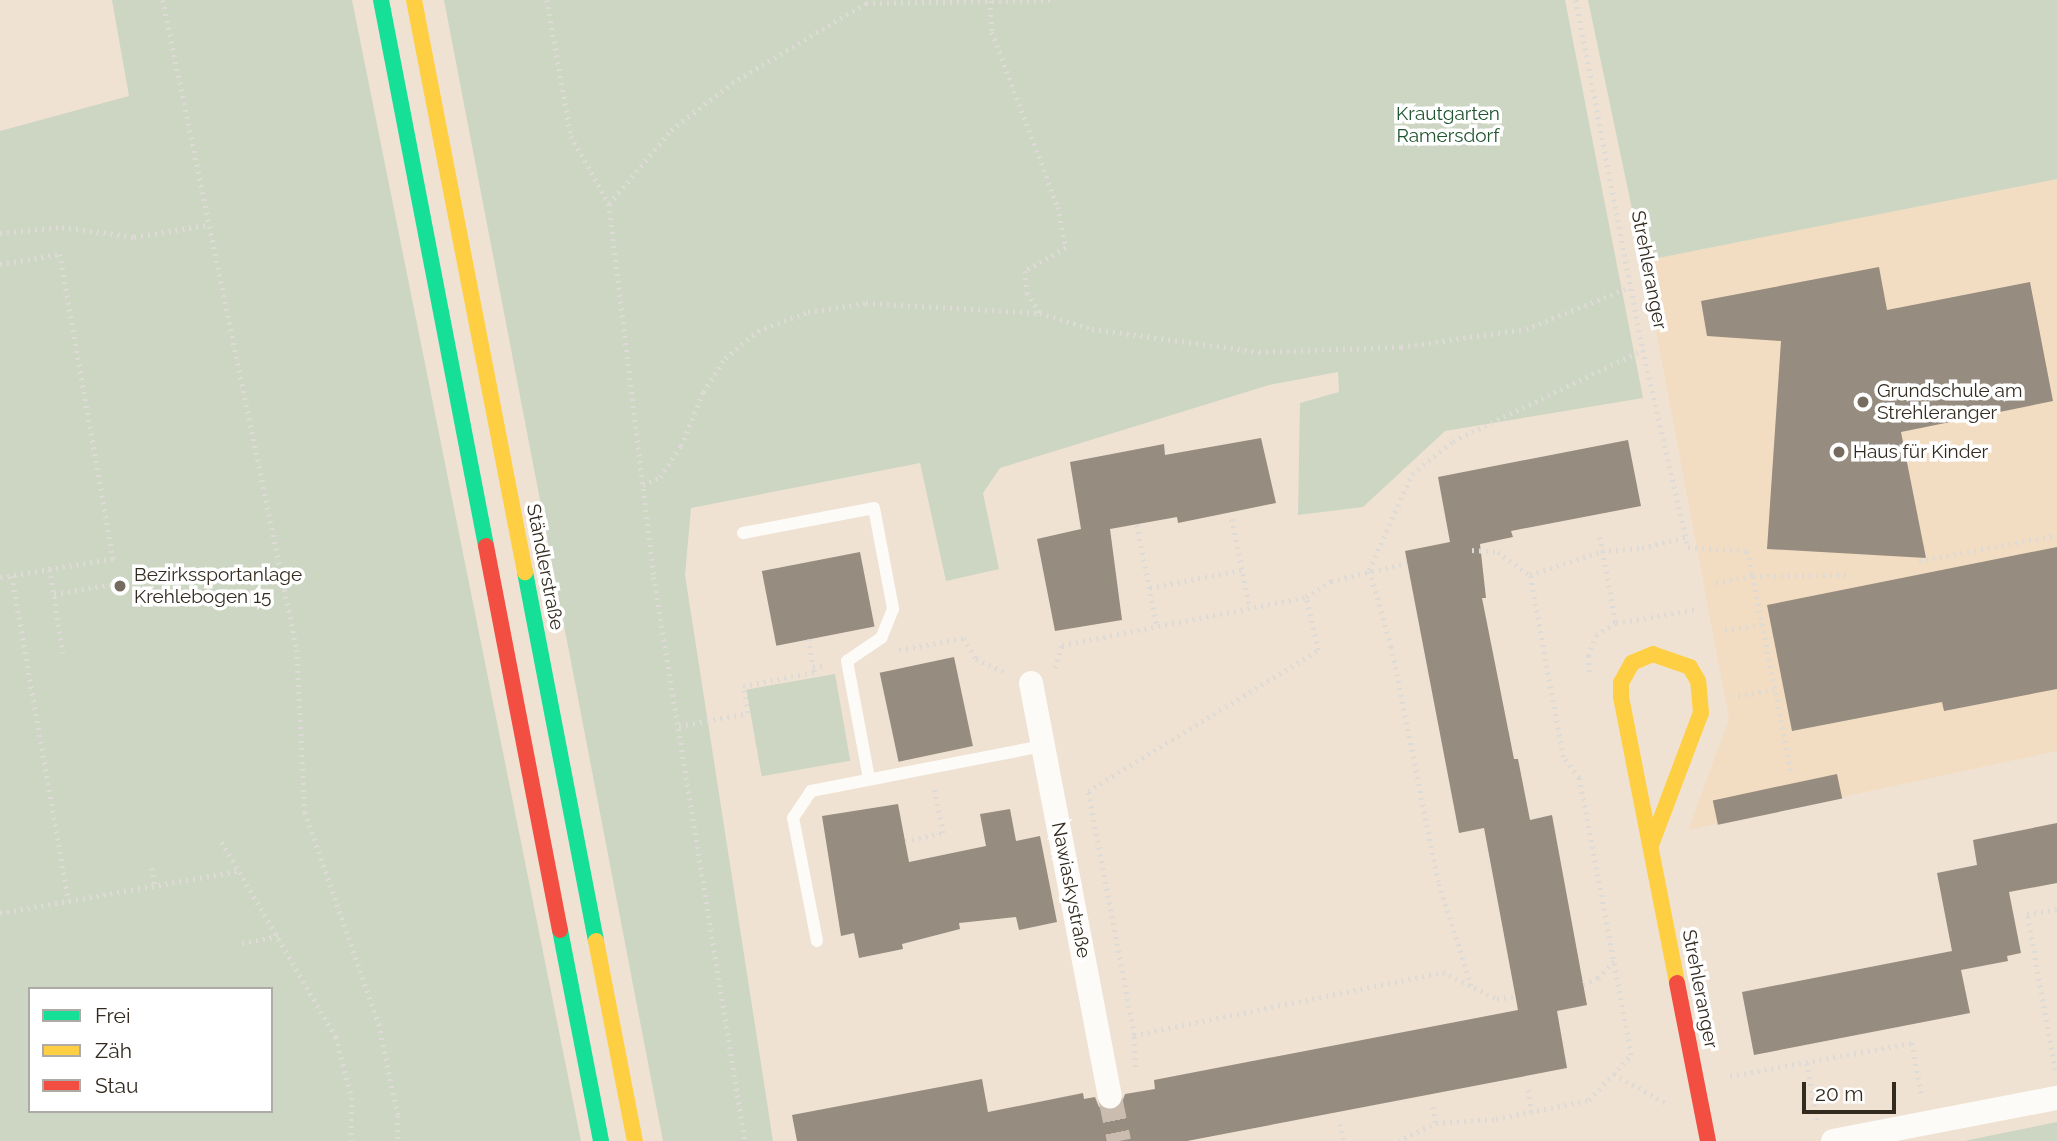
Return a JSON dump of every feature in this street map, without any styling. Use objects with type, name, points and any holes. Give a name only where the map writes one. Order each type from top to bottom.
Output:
[{"type":"main road","points":[[381,0],[601,1141]]},
{"type":"main road","name":"Ständlerstraße","points":[[414,0],[635,1141]]},
{"type":"main road","name":"Strehleranger","points":[[1651,845],[1701,713],[1698,681],[1690,667],[1666,655],[1653,654],[1632,663],[1621,683],[1640,811],[1651,845],[1708,1141]]},
{"type":"street","name":"Nawiaskystraße","points":[[1041,681],[1043,746],[1110,1097]]},
{"type":"street","points":[[1826,1134],[1927,1123],[2057,1098]]},
{"type":"lane","points":[[743,533],[874,508],[893,609],[881,638],[847,661],[869,779]]},
{"type":"lane","points":[[817,942],[793,818],[811,791],[1043,746]]},
{"type":"path","points":[[163,0],[206,225],[256,437],[297,650],[306,812],[379,1024],[398,1116],[398,1141]]},
{"type":"path","points":[[547,0],[571,136],[609,204],[643,485],[746,1141]]},
{"type":"path","points":[[609,204],[671,130],[732,83],[865,2],[1050,0]]},
{"type":"path","name":"Strehleranger","points":[[1576,0],[1630,287],[1688,547],[1748,551],[1753,576]]},
{"type":"path","points":[[990,1],[992,32],[1058,207],[1066,248],[1025,271],[1027,293],[1040,313]]},
{"type":"path","points":[[0,233],[62,227],[134,237],[206,225]]},
{"type":"path","points":[[0,264],[60,254],[113,559],[0,578]]},
{"type":"path","points":[[643,485],[660,477],[681,446],[703,392],[725,358],[758,331],[808,312],[866,303],[1040,313],[1092,329],[1259,352],[1388,348],[1526,329],[1630,287]]},
{"type":"path","points":[[1471,986],[1438,882],[1391,647],[1369,570],[1412,474],[1453,441],[1643,350]]},
{"type":"path","points":[[1232,519],[1250,608]]},
{"type":"path","points":[[1137,525],[1157,626]]},
{"type":"path","points":[[1919,561],[2057,535]]},
{"type":"path","points":[[1600,537],[1616,623]]},
{"type":"path","points":[[1530,575],[1602,551],[1642,548],[1685,537]]},
{"type":"path","points":[[1398,1141],[1436,1123],[1532,1112],[1589,1100],[1631,1055],[1579,778],[1563,757],[1530,575],[1498,552],[1472,550]]},
{"type":"path","points":[[813,667],[964,638],[976,659],[1041,681],[1062,645],[1306,597],[1331,581],[1407,563]]},
{"type":"path","points":[[50,569],[64,653]]},
{"type":"path","points":[[1150,588],[1242,570]]},
{"type":"path","points":[[1716,583],[1753,576],[1847,575]]},
{"type":"path","points":[[12,576],[69,901]]},
{"type":"path","points":[[1753,576],[1791,771]]},
{"type":"path","points":[[54,594],[113,584]]},
{"type":"path","points":[[1136,1081],[1134,1035],[1088,791],[1318,650],[1306,597]]},
{"type":"path","points":[[1725,631],[1762,624]]},
{"type":"path","points":[[679,726],[748,713],[743,685],[814,672],[809,639]]},
{"type":"path","points":[[1738,696],[1775,689]]},
{"type":"path","points":[[905,841],[943,834],[930,768]]},
{"type":"path","points":[[222,842],[336,1037],[352,1098],[351,1141]]},
{"type":"path","points":[[152,867],[155,886]]},
{"type":"path","points":[[0,913],[238,871]]},
{"type":"path","points":[[2057,909],[2028,914],[2057,1078]]},
{"type":"path","points":[[242,943],[278,936]]},
{"type":"path","points":[[1583,984],[1598,978],[1614,961]]},
{"type":"path","points":[[1134,1035],[1443,972],[1497,999],[1515,996]]},
{"type":"path","points":[[1729,1077],[1912,1043],[1927,1123]]},
{"type":"path","points":[[1807,1063],[1826,1134]]},
{"type":"path","points":[[1614,1074],[1670,1105]]},
{"type":"path","points":[[1528,1090],[1532,1112]]},
{"type":"path","points":[[1433,1107],[1436,1123]]},
{"type":"path","points":[[1340,1124],[1344,1141]]},
{"type":"shaded area","name":"Grundschule am Strehleranger","points":[[2057,179],[2057,751],[1688,830],[1729,719],[1643,261]]},
{"type":"green space","points":[[112,0],[352,0],[581,1141],[0,1141],[0,131],[129,96]]},
{"type":"green space","name":"Krautgarten Ramersdorf","points":[[444,0],[1565,0],[1643,398],[1445,431],[1363,507],[1298,515],[1300,403],[1339,392],[1338,372],[1269,385],[1000,468],[983,493],[999,569],[946,581],[920,463],[691,508],[685,575],[773,1141],[663,1141]]},
{"type":"green space","points":[[1588,0],[2057,0],[2057,179],[1643,261]]},
{"type":"green space","points":[[835,674],[850,761],[762,776],[746,690]]},
{"type":"green space","points":[[2057,1122],[2057,1141],[1964,1141]]},
{"type":"building","name":"Haus für Kinder","points":[[1879,267],[1887,310],[2030,282],[2053,401],[1901,432],[1926,558],[1767,549],[1781,341],[1707,336],[1701,301]]},
{"type":"building","points":[[1261,438],[1276,503],[1178,523],[1177,517],[1110,529],[1122,620],[1055,631],[1037,539],[1081,529],[1070,462],[1164,444],[1165,455]]},
{"type":"building","points":[[1628,440],[1641,506],[1511,531],[1513,537],[1480,544],[1486,598],[1482,598],[1514,759],[1518,759],[1530,820],[1552,815],[1587,1005],[1557,1011],[1567,1068],[1187,1141],[797,1141],[792,1115],[982,1079],[988,1112],[1083,1093],[1084,1099],[1095,1097],[1099,1107],[1112,1112],[1120,1108],[1125,1094],[1155,1089],[1154,1080],[1518,1010],[1484,828],[1459,833],[1405,551],[1450,542],[1438,477]]},
{"type":"building","points":[[2057,547],[2057,689],[1944,711],[1942,702],[1792,731],[1767,605]]},
{"type":"building","points":[[860,552],[875,627],[776,646],[762,571]]},
{"type":"building","points":[[954,657],[973,746],[899,762],[880,673]]},
{"type":"building","points":[[1837,774],[1842,798],[1718,825],[1713,800]]},
{"type":"building","points":[[898,804],[909,862],[986,846],[980,814],[1010,809],[1016,841],[1040,836],[1057,922],[1019,930],[1016,917],[959,923],[960,929],[902,944],[903,949],[859,958],[854,933],[841,936],[822,816]]},
{"type":"building","points":[[2057,823],[2057,883],[2009,892],[2021,953],[2007,956],[2008,961],[1961,970],[1970,1013],[1754,1055],[1742,992],[1952,951],[1937,873],[1977,865],[1973,840]]},
{"type":"tunnel","points":[[1110,1097],[1119,1141]]},
{"type":"traffic: fast","points":[[381,0],[486,546]]},
{"type":"traffic: fast","points":[[525,572],[596,941]]},
{"type":"traffic: fast","points":[[560,930],[601,1141]]},
{"type":"traffic: slow","points":[[414,0],[525,572]]},
{"type":"traffic: slow","points":[[1651,845],[1701,713],[1698,681],[1690,667],[1653,654],[1632,663],[1621,683],[1621,697],[1677,983]]},
{"type":"traffic: slow","points":[[596,941],[635,1141]]},
{"type":"traffic: jam","points":[[486,546],[560,930]]},
{"type":"traffic: jam","points":[[1677,983],[1708,1141]]},
{"type":"place","name":"Grundschule am Strehleranger","points":[[1863,402]]},
{"type":"place","name":"Haus für Kinder","points":[[1839,452]]},
{"type":"place","name":"Bezirkssportanlage Krehlebogen 15","points":[[120,586]]}]
